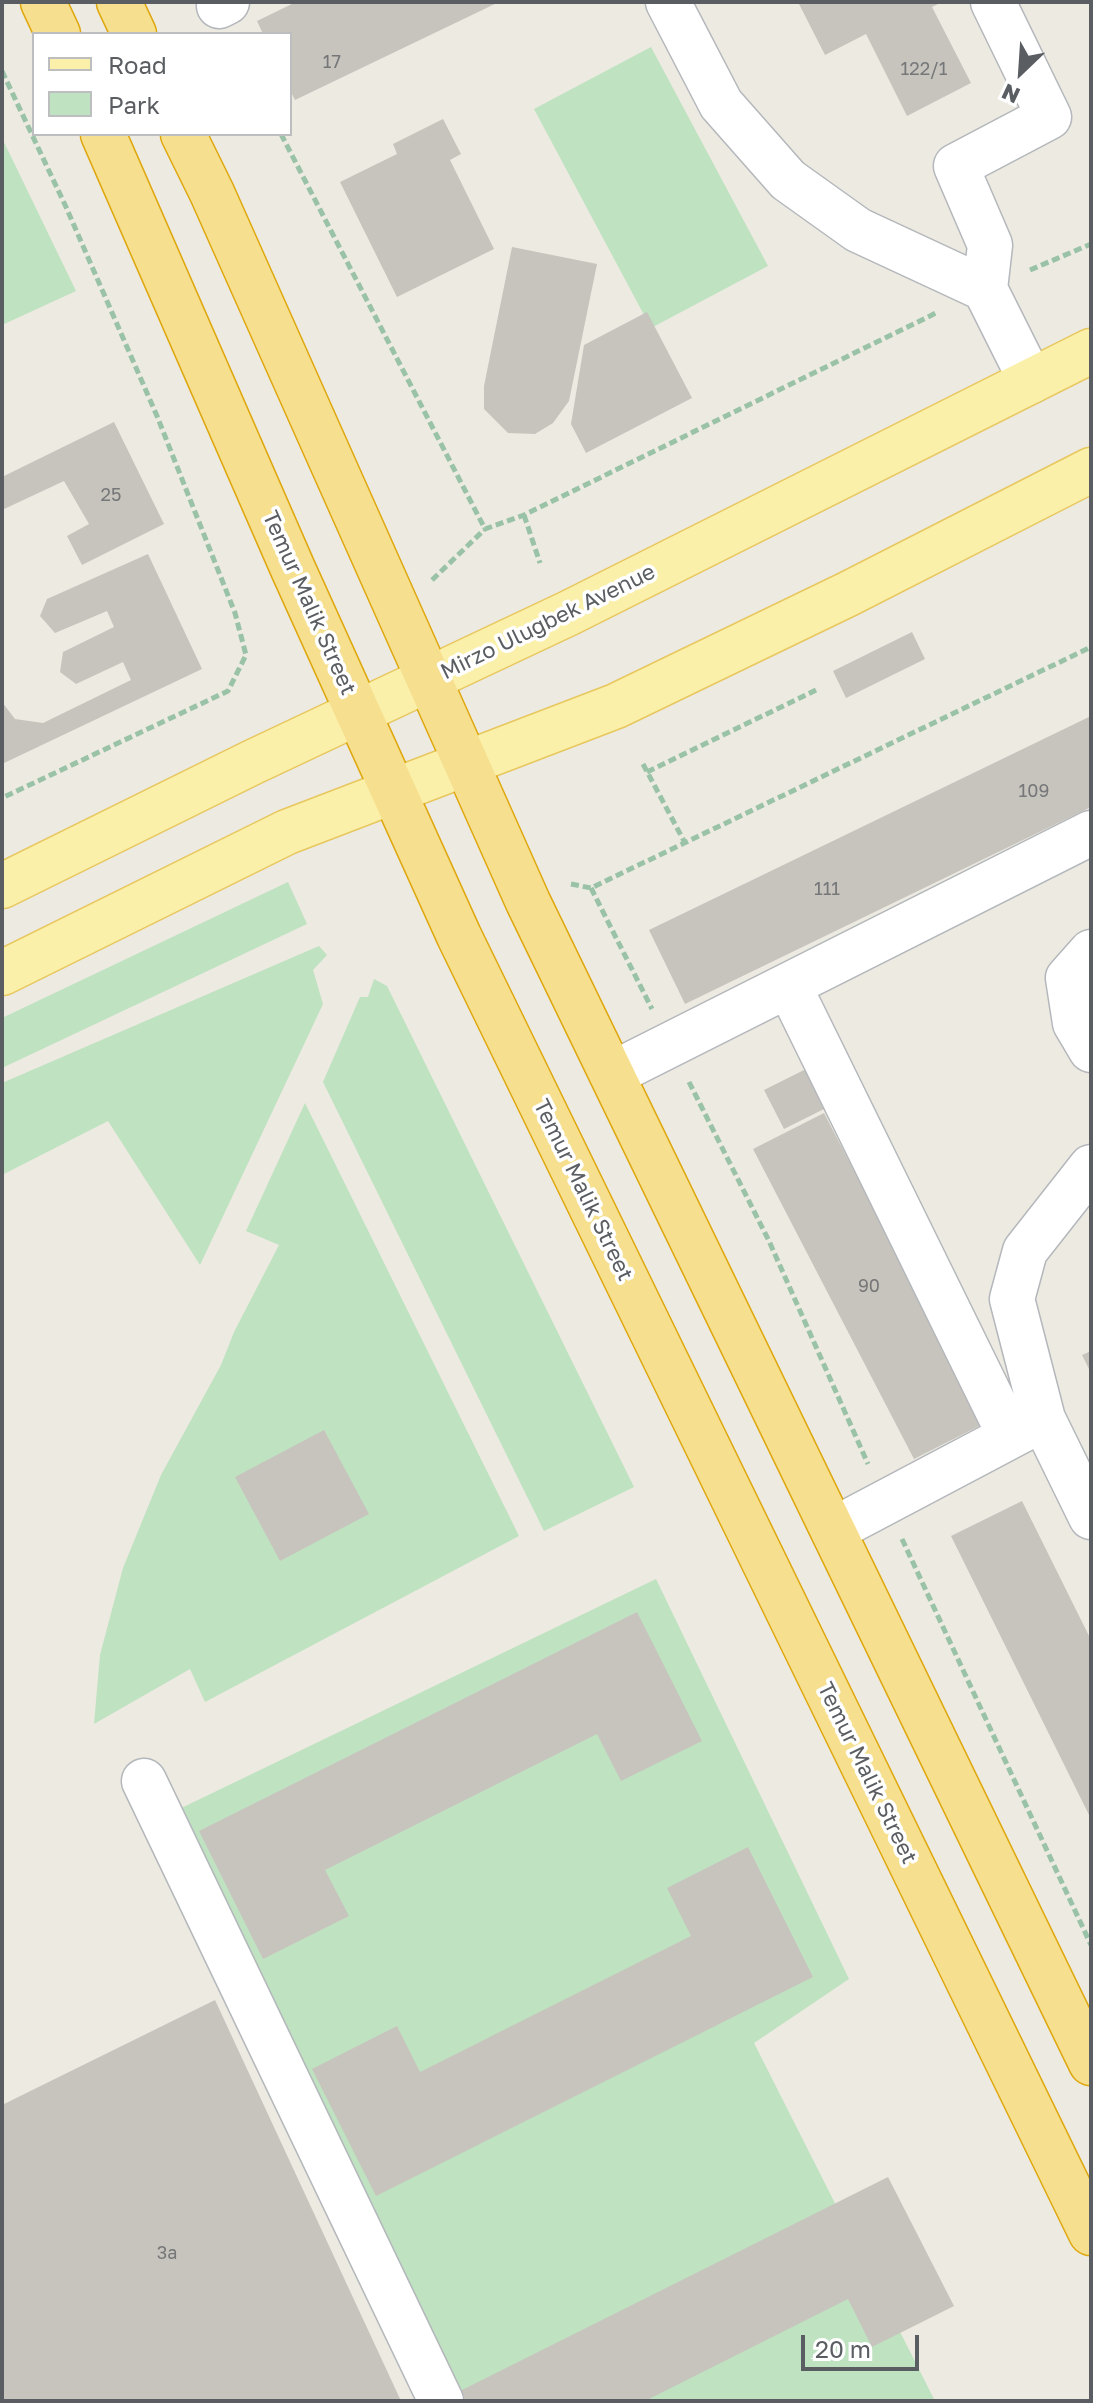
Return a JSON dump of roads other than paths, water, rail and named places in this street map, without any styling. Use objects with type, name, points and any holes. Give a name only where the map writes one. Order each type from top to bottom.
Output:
[{"type":"highway","points":[[43,2],[57,32]]},
{"type":"highway","points":[[119,2],[133,32]]},
{"type":"highway","name":"Temur Malik Street","points":[[104,136],[358,713],[490,1001],[1091,2233]]},
{"type":"highway","points":[[184,136],[219,207],[528,902],[1091,2063]]},
{"type":"main road","name":"Mirzo Ulugbek Avenue","points":[[2,886],[430,680],[1091,351]]},
{"type":"main road","points":[[2,973],[287,832],[616,706],[848,594],[1091,470]]},
{"type":"lane","points":[[668,2],[721,104],[788,180],[858,230],[985,289]]},
{"type":"lane","points":[[993,2],[1049,117],[956,166],[990,245],[985,289],[1031,381]]},
{"type":"lane","points":[[612,1074],[1091,833]]},
{"type":"lane","points":[[1091,952],[1068,978],[1075,1023],[1091,1050]]},
{"type":"lane","points":[[789,986],[1026,1428],[1091,1517]]},
{"type":"lane","points":[[1026,1428],[1012,1299],[1025,1251],[1091,1167]]},
{"type":"lane","points":[[833,1530],[1026,1428]]},
{"type":"lane","points":[[144,1781],[441,2401]]}]
